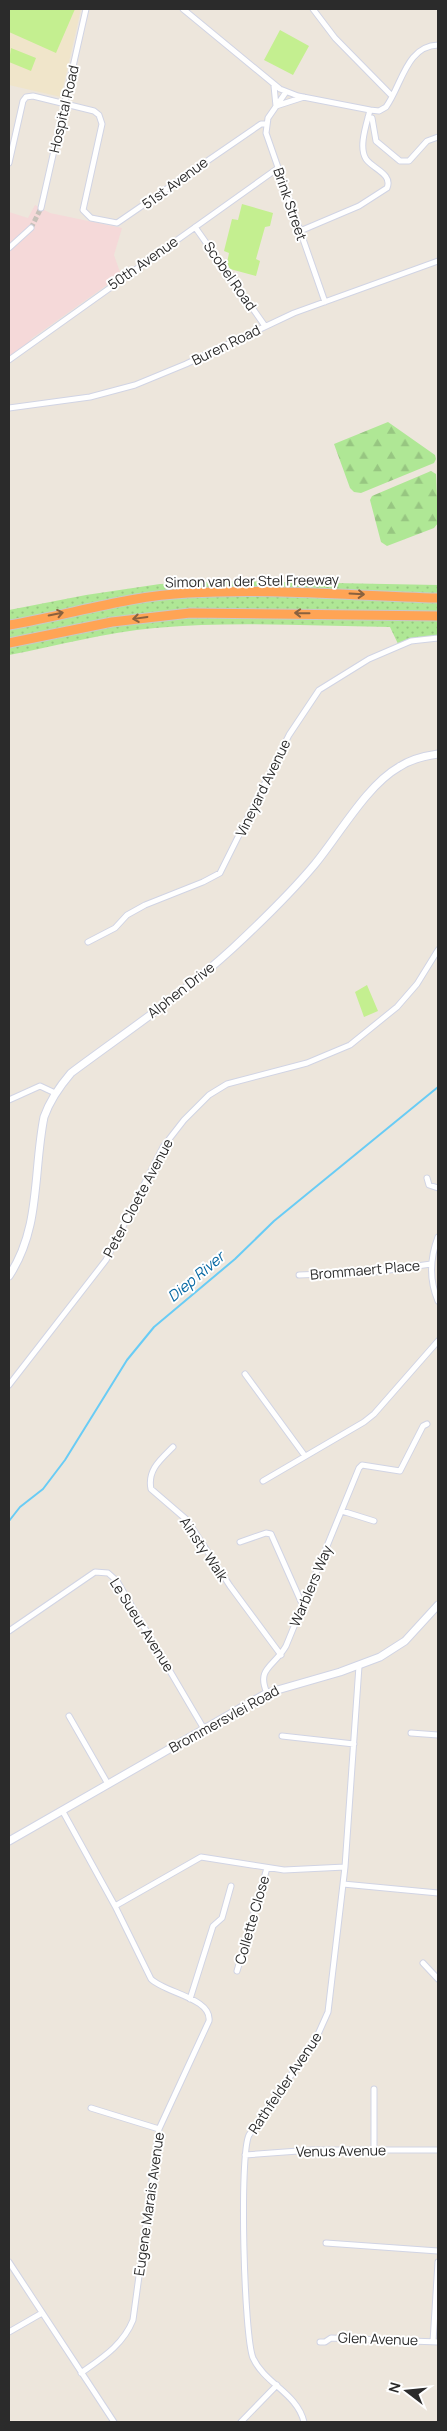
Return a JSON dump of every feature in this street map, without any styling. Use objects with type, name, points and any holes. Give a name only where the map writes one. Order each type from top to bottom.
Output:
[{"type":"highway","name":"Simon van der Stel Freeway","points":[[9,625],[142,597],[187,593],[320,592],[438,598]]},
{"type":"highway","points":[[9,643],[112,622],[190,614],[438,616]]},
{"type":"street","name":"Hospital Road","points":[[41,208],[86,9]]},
{"type":"street","points":[[183,9],[274,85],[286,92],[370,110],[378,111],[383,108],[392,96],[416,53],[426,46],[438,45]]},
{"type":"street","points":[[313,9],[335,38],[392,96]]},
{"type":"street","points":[[274,85],[276,106]]},
{"type":"street","points":[[266,124],[286,92]]},
{"type":"street","points":[[9,163],[24,99],[31,96],[65,104]]},
{"type":"street","points":[[276,106],[300,100],[304,97]]},
{"type":"street","name":"51st Avenue","points":[[65,104],[94,111],[101,121],[83,210],[91,218],[114,223],[122,222],[204,162],[261,124],[266,124]]},
{"type":"street","points":[[300,231],[360,206],[387,188],[389,184],[386,177],[368,161],[363,153],[370,110]]},
{"type":"street","points":[[368,117],[372,118],[374,122],[376,141],[400,161],[409,161],[427,141],[438,137]]},
{"type":"street","name":"Brink Street","points":[[266,124],[266,133],[325,302]]},
{"type":"street","name":"50th Avenue","points":[[9,360],[278,168]]},
{"type":"street","name":"Scobel Road","points":[[195,227],[266,326]]},
{"type":"street","points":[[9,248],[31,228]]},
{"type":"street","name":"Buren Road","points":[[9,408],[90,397],[135,385],[186,364],[266,326],[325,302],[438,261]]},
{"type":"street","name":"Vineyard Avenue","points":[[88,942],[115,928],[127,915],[145,905],[203,882],[220,873],[289,735],[319,690],[368,659],[411,642],[438,638]]},
{"type":"street","name":"Alphen Drive","points":[[9,1276],[22,1254],[30,1230],[40,1136],[44,1117],[55,1093],[71,1073],[202,976],[233,948],[315,864],[372,790],[386,776],[410,761],[438,754]]},
{"type":"street","name":"Peter Cloete Avenue","points":[[9,1385],[106,1260],[163,1147],[209,1095],[227,1084],[307,1063],[350,1045],[398,1007],[417,984],[438,950]]},
{"type":"street","points":[[9,1100],[40,1086],[55,1093]]},
{"type":"street","points":[[427,1178],[429,1185],[438,1188]]},
{"type":"street","points":[[438,1236],[431,1264],[432,1278],[438,1301]]},
{"type":"street","name":"Brommaert Place","points":[[299,1275],[375,1272],[431,1264]]},
{"type":"street","points":[[263,1481],[364,1422],[374,1414],[438,1341]]},
{"type":"street","points":[[245,1374],[305,1456]]},
{"type":"street","name":"Warblers Way","points":[[268,1693],[263,1677],[264,1672],[281,1656],[356,1474],[362,1465],[400,1471],[423,1426],[427,1424]]},
{"type":"street","name":"Ainsty Walk","points":[[173,1447],[155,1465],[149,1482],[151,1489],[187,1520],[230,1586],[281,1656]]},
{"type":"street","points":[[342,1511],[374,1521]]},
{"type":"street","points":[[240,1542],[271,1534],[303,1606]]},
{"type":"street","name":"Le Sueur Avenue","points":[[9,1631],[95,1572],[108,1573],[117,1581],[204,1729]]},
{"type":"street","name":"Brommersvlei Road","points":[[9,1839],[268,1693],[359,1666],[405,1641],[438,1605]]},
{"type":"street","name":"Rathfelder Avenue","points":[[304,2422],[300,2408],[256,2362],[248,2338],[245,2155],[249,2135],[312,2046],[323,2026],[331,1992],[345,1867],[359,1666]]},
{"type":"street","points":[[69,1716],[108,1784]]},
{"type":"street","points":[[411,1733],[438,1735]]},
{"type":"street","points":[[282,1736],[354,1744]]},
{"type":"street","name":"Eugene Marais Avenue","points":[[62,1810],[115,1906],[152,1979],[162,1986],[206,2007],[210,2016],[159,2129],[132,2320],[125,2335],[112,2351],[81,2373]]},
{"type":"street","points":[[115,1906],[196,1858],[266,1868],[300,1870],[345,1867]]},
{"type":"street","name":"Collette Close","points":[[237,1971],[266,1868]]},
{"type":"street","points":[[343,1884],[438,1893]]},
{"type":"street","points":[[190,1999],[213,1926],[222,1918],[231,1886]]},
{"type":"street","points":[[423,1963],[438,1979]]},
{"type":"street","points":[[374,2089],[374,2150]]},
{"type":"street","points":[[90,2108],[159,2129]]},
{"type":"street","name":"Venus Avenue","points":[[245,2155],[312,2150],[438,2150]]},
{"type":"street","points":[[326,2243],[438,2251]]},
{"type":"street","points":[[9,2262],[114,2422]]},
{"type":"street","points":[[435,2342],[438,2262]]},
{"type":"street","points":[[9,2332],[42,2313]]},
{"type":"street","name":"Glen Avenue","points":[[320,2342],[325,2342],[331,2338],[435,2342]]},
{"type":"street","points":[[241,2422],[277,2385]]},
{"type":"shaded area","points":[[9,9],[81,9],[61,97],[9,85]]},
{"type":"shaded area","points":[[35,205],[50,213],[122,228],[114,255],[121,275],[31,339],[34,344],[9,363],[9,212],[28,218]]},
{"type":"green space","points":[[9,9],[75,9],[56,53],[9,32]]},
{"type":"green space","points":[[280,30],[309,46],[293,75],[264,60]]},
{"type":"green space","points":[[11,48],[36,58],[31,71],[9,62]]},
{"type":"green space","points":[[242,204],[273,213],[270,226],[265,227],[256,259],[260,261],[256,276],[230,269],[227,263],[229,253],[224,251],[232,219],[238,220]]},
{"type":"green space","points":[[388,422],[435,455],[436,459],[434,463],[361,493],[354,492],[350,488],[334,444]]},
{"type":"green space","points":[[431,471],[436,474],[438,523],[434,528],[387,546],[381,542],[370,500],[372,496]]},
{"type":"green space","points":[[234,581],[438,585],[438,638],[399,646],[390,627],[272,624],[184,626],[118,633],[9,655],[9,610],[86,595],[160,584]]},
{"type":"green space","points":[[367,985],[378,1011],[364,1017],[355,992]]},
{"type":"waterway","name":"Diep River","points":[[9,1521],[20,1507],[43,1489],[65,1460],[127,1360],[154,1327],[235,1259],[274,1221],[438,1087]]},
{"type":"tunnel","points":[[31,228],[41,208]]}]
